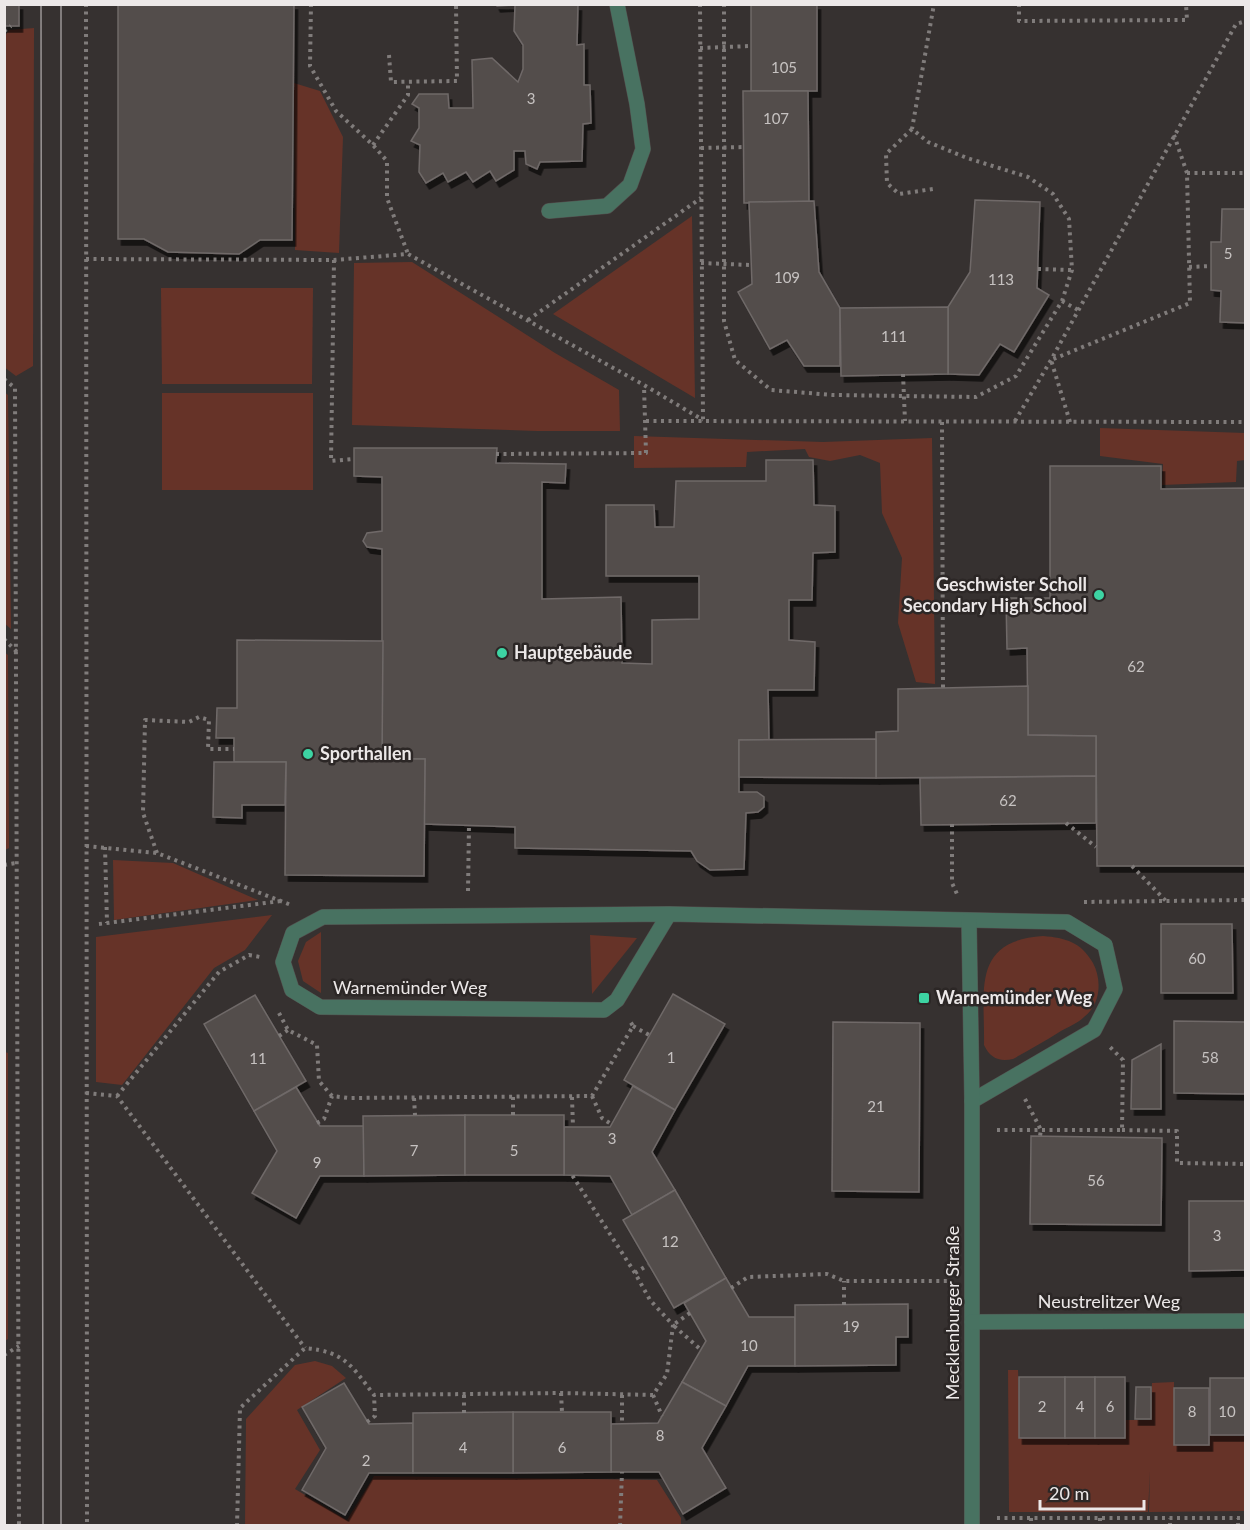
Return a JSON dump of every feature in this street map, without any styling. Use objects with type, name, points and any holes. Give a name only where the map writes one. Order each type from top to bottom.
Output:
[{"type":"street","points":[[549,211],[607,206],[630,185],[644,149],[638,104],[617,4]]},
{"type":"street","points":[[616,1000],[669,914]]},
{"type":"street","points":[[283,962],[293,933],[323,917],[669,914],[1067,922],[1105,945],[1115,989],[1094,1030],[972,1101]]},
{"type":"street","name":"Mecklenburger Straße","points":[[969,921],[972,1101],[973,1522]]},
{"type":"street","name":"Warnemünder Weg","points":[[283,962],[292,990],[320,1007],[604,1010],[616,1000]]},
{"type":"street","name":"Neustrelitzer Weg","points":[[972,1322],[1245,1321]]},
{"type":"path","points":[[86,4],[87,1526]]},
{"type":"path","points":[[311,4],[310,66],[336,111],[387,161],[387,198],[408,254]]},
{"type":"path","points":[[389,55],[391,82],[457,81],[456,4]]},
{"type":"path","points":[[700,4],[703,420]]},
{"type":"path","points":[[724,4],[724,321],[735,360],[771,390],[833,395],[976,397],[1016,376],[1062,301],[1072,270],[1069,219],[1053,194],[1028,177],[967,158],[928,142],[912,129]]},
{"type":"path","points":[[933,189],[899,194],[887,183],[886,154],[912,129],[934,4]]},
{"type":"path","points":[[1019,4],[1019,21],[1187,20],[1186,4]]},
{"type":"path","points":[[1015,421],[1236,24],[1245,21]]},
{"type":"path","points":[[4,31],[11,26]]},
{"type":"path","points":[[700,48],[751,46]]},
{"type":"path","points":[[373,145],[408,95],[408,82]]},
{"type":"path","points":[[1051,360],[1190,303],[1187,174],[1174,134]]},
{"type":"path","points":[[701,148],[744,147]]},
{"type":"path","points":[[1187,174],[1245,173]]},
{"type":"path","points":[[528,320],[701,198]]},
{"type":"path","points":[[86,259],[334,260],[408,254],[703,420]]},
{"type":"path","points":[[334,260],[331,461],[353,459]]},
{"type":"path","points":[[701,263],[750,265]]},
{"type":"path","points":[[1189,267],[1211,266]]},
{"type":"path","points":[[1038,269],[1072,270]]},
{"type":"path","points":[[1062,301],[1078,310]]},
{"type":"path","points":[[1051,360],[1070,422]]},
{"type":"path","points":[[903,374],[904,421]]},
{"type":"path","points":[[4,379],[15,388],[19,1526]]},
{"type":"path","points":[[496,454],[646,453],[644,385]]},
{"type":"path","points":[[646,421],[1245,422]]},
{"type":"path","points":[[942,422],[943,688]]},
{"type":"path","points":[[4,639],[17,652]]},
{"type":"path","points":[[158,853],[143,813],[145,720],[189,722],[199,717],[209,720],[208,749],[234,749]]},
{"type":"path","points":[[1066,823],[1096,847]]},
{"type":"path","points":[[952,824],[952,883],[969,921]]},
{"type":"path","points":[[468,916],[469,825]]},
{"type":"path","points":[[86,846],[158,853],[282,901],[99,924]]},
{"type":"path","points":[[105,847],[107,923]]},
{"type":"path","points":[[4,865],[16,863]]},
{"type":"path","points":[[1131,866],[1166,901]]},
{"type":"path","points":[[1067,922],[1074,902],[1245,900]]},
{"type":"path","points":[[117,1096],[219,972],[249,955],[283,962]]},
{"type":"path","points":[[616,1000],[633,1026],[649,1035]]},
{"type":"path","points":[[277,1010],[288,1030],[317,1046],[319,1081],[332,1096],[414,1098],[592,1096]]},
{"type":"path","points":[[592,1096],[633,1026]]},
{"type":"path","points":[[279,1036],[288,1030]]},
{"type":"path","points":[[1094,1030],[1123,1060],[1122,1130]]},
{"type":"path","points":[[1013,1077],[1041,1130],[1040,1136]]},
{"type":"path","points":[[86,1093],[117,1096],[305,1348],[326,1350],[350,1364],[374,1395],[375,1416],[367,1422]]},
{"type":"path","points":[[317,1123],[324,1119],[332,1096]]},
{"type":"path","points":[[592,1096],[602,1118],[612,1124]]},
{"type":"path","points":[[513,1097],[513,1115]]},
{"type":"path","points":[[572,1097],[573,1127]]},
{"type":"path","points":[[414,1098],[415,1115]]},
{"type":"path","points":[[972,1130],[1177,1131],[1177,1163],[1245,1164]]},
{"type":"path","points":[[572,1175],[635,1272],[650,1300],[701,1350]]},
{"type":"path","points":[[635,1272],[648,1264]]},
{"type":"path","points":[[731,1288],[748,1277],[827,1275],[844,1281],[972,1281]]},
{"type":"path","points":[[844,1281],[844,1305]]},
{"type":"path","points":[[652,1395],[667,1374],[673,1325],[690,1313]]},
{"type":"path","points":[[4,1355],[20,1346]]},
{"type":"path","points":[[237,1526],[240,1408],[305,1348]]},
{"type":"path","points":[[374,1395],[561,1393],[652,1395]]},
{"type":"path","points":[[561,1393],[562,1412]]},
{"type":"path","points":[[464,1394],[464,1413]]},
{"type":"path","points":[[622,1395],[622,1424]]},
{"type":"path","points":[[652,1395],[662,1416]]},
{"type":"path","points":[[620,1526],[622,1472]]},
{"type":"path","points":[[973,1522],[1030,1518],[1245,1518]]},
{"type":"path","points":[[1030,1518],[1031,1526]]},
{"type":"path","points":[[1100,1518],[1100,1526]]},
{"type":"path","points":[[1170,1518],[1170,1526]]},
{"type":"path","points":[[1238,1526],[1239,1518]]},
{"type":"shaded area","points":[[34,28],[33,366],[16,376],[4,367],[5,36],[9,30]]},
{"type":"shaded area","points":[[294,83],[320,91],[343,137],[339,253],[295,250]]},
{"type":"shaded area","points":[[692,216],[695,398],[553,314]]},
{"type":"shaded area","points":[[412,262],[555,353],[619,390],[620,431],[537,431],[352,425],[354,263]]},
{"type":"shaded area","points":[[161,288],[313,288],[312,384],[162,384]]},
{"type":"shaded area","points":[[4,392],[8,395],[11,629],[4,623]]},
{"type":"shaded area","points":[[162,393],[313,393],[313,490],[162,490]]},
{"type":"shaded area","points":[[1100,428],[1245,433],[1245,460],[1237,461],[1236,482],[1162,485],[1163,464],[1100,456]]},
{"type":"shaded area","points":[[634,436],[823,442],[932,438],[935,684],[916,682],[898,623],[902,558],[882,513],[880,463],[860,455],[830,461],[809,457],[805,449],[747,452],[746,467],[634,468]]},
{"type":"shaded area","points":[[4,652],[8,655],[9,848],[5,850]]},
{"type":"shaded area","points":[[113,860],[173,863],[258,900],[114,920]]},
{"type":"shaded area","points":[[272,915],[245,950],[214,968],[122,1085],[96,1082],[96,937]]},
{"type":"shaded area","points":[[321,932],[321,993],[303,981],[298,961],[306,942]]},
{"type":"shaded area","points":[[590,935],[637,938],[592,994]]},
{"type":"shaded area","points":[[1043,936],[1072,942],[1083,950],[1093,963],[1098,977],[1097,999],[1090,1012],[1076,1023],[1013,1059],[996,1058],[984,1045],[984,988],[987,972],[993,958],[1004,947],[1020,940]]},
{"type":"shaded area","points":[[5,1052],[8,1053],[8,1339],[5,1341]]},
{"type":"shaded area","points":[[315,1361],[332,1366],[346,1378],[297,1410],[320,1450],[295,1489],[347,1520],[374,1476],[657,1480],[681,1518],[681,1525],[245,1525],[246,1419],[295,1365]]},
{"type":"shaded area","points":[[1008,1370],[1018,1370],[1020,1438],[1124,1438],[1125,1420],[1151,1420],[1152,1383],[1174,1382],[1174,1445],[1209,1445],[1210,1435],[1245,1436],[1245,1511],[1149,1512],[1150,1471],[1148,1512],[1009,1512]]},
{"type":"building","points":[[4,4],[19,4],[19,26],[4,26]]},
{"type":"building","points":[[118,4],[294,4],[292,240],[260,240],[239,254],[168,252],[144,239],[118,239]]},
{"type":"building","points":[[496,4],[578,5],[577,45],[584,44],[584,85],[590,85],[591,123],[583,124],[582,161],[540,162],[537,169],[526,164],[525,151],[514,151],[514,170],[496,181],[490,171],[473,182],[466,172],[448,182],[443,173],[426,183],[419,172],[420,145],[411,141],[419,128],[419,108],[412,104],[419,94],[448,94],[449,108],[473,108],[472,60],[492,58],[518,82],[523,69],[523,45],[514,31],[515,5],[497,6]]},
{"type":"building","points":[[751,4],[817,4],[817,91],[751,91]]},
{"type":"building","points":[[743,91],[808,91],[809,202],[744,203]]},
{"type":"building","points":[[975,200],[1040,202],[1037,288],[1049,295],[1014,352],[1000,344],[979,375],[948,374],[948,307],[970,272]]},
{"type":"building","points":[[814,201],[819,272],[840,308],[840,366],[804,366],[787,340],[770,349],[738,292],[752,284],[749,202]]},
{"type":"building","points":[[1222,209],[1246,209],[1246,323],[1220,322],[1221,291],[1211,290],[1211,242],[1221,242]]},
{"type":"building","points":[[948,307],[948,374],[841,376],[840,308]]},
{"type":"building","name":"Hauptgebäude","points":[[354,448],[497,448],[496,463],[566,464],[565,483],[542,482],[542,599],[621,597],[622,663],[652,664],[652,620],[699,619],[699,576],[606,576],[606,505],[654,505],[655,527],[674,527],[676,481],[766,481],[766,460],[813,460],[814,505],[835,506],[835,552],[813,553],[812,600],[789,600],[789,640],[815,642],[814,690],[768,690],[769,740],[739,740],[739,792],[757,792],[764,797],[764,807],[758,812],[746,813],[744,869],[710,870],[697,861],[691,851],[515,848],[515,827],[424,824],[425,759],[382,759],[382,549],[367,547],[363,541],[367,533],[382,531],[382,477],[354,476]]},
{"type":"building","points":[[1050,466],[1161,466],[1161,489],[1246,488],[1246,866],[1097,866],[1096,736],[1028,735],[1027,648],[1007,649],[1006,598],[1050,598]]},
{"type":"building","name":"Sporthallen","points":[[237,640],[383,641],[382,759],[425,759],[424,876],[285,875],[286,762],[234,762],[234,738],[216,738],[217,708],[237,708]]},
{"type":"building","points":[[1028,686],[1028,735],[1096,736],[1096,776],[876,778],[876,732],[898,731],[898,689]]},
{"type":"building","points":[[876,739],[876,778],[739,777],[739,740]]},
{"type":"building","points":[[214,762],[286,762],[285,805],[242,805],[242,818],[213,817]]},
{"type":"building","points":[[1096,776],[1096,823],[921,825],[920,778]]},
{"type":"building","points":[[1161,924],[1232,924],[1233,993],[1161,993]]},
{"type":"building","points":[[673,994],[725,1024],[675,1110],[624,1080]]},
{"type":"building","points":[[255,995],[306,1081],[254,1111],[204,1024]]},
{"type":"building","points":[[1174,1021],[1246,1022],[1246,1094],[1174,1093]]},
{"type":"building","points":[[833,1022],[920,1023],[919,1192],[832,1191]]},
{"type":"building","points":[[1161,1044],[1161,1109],[1131,1109],[1132,1060]]},
{"type":"building","points":[[633,1086],[675,1110],[652,1152],[675,1190],[632,1215],[610,1176],[564,1175],[564,1127],[610,1127]]},
{"type":"building","points":[[296,1087],[320,1126],[364,1126],[364,1176],[320,1176],[296,1218],[252,1193],[277,1151],[254,1111]]},
{"type":"building","points":[[465,1115],[465,1175],[364,1176],[363,1116]]},
{"type":"building","points":[[465,1115],[564,1115],[564,1175],[465,1175]]},
{"type":"building","points":[[1031,1136],[1162,1138],[1161,1225],[1030,1224]]},
{"type":"building","points":[[675,1190],[726,1278],[674,1308],[623,1220]]},
{"type":"building","points":[[1189,1201],[1246,1201],[1246,1270],[1189,1271]]},
{"type":"building","points":[[726,1278],[749,1317],[795,1317],[795,1366],[748,1366],[726,1406],[682,1382],[706,1341],[684,1303]]},
{"type":"building","points":[[908,1304],[908,1337],[896,1337],[896,1365],[795,1366],[795,1305]]},
{"type":"building","points":[[1019,1377],[1065,1377],[1065,1438],[1019,1438]]},
{"type":"building","points":[[1065,1377],[1095,1377],[1095,1438],[1065,1438]]},
{"type":"building","points":[[1095,1377],[1125,1377],[1125,1438],[1095,1438]]},
{"type":"building","points":[[1210,1378],[1246,1378],[1246,1435],[1210,1435]]},
{"type":"building","points":[[682,1382],[726,1406],[702,1448],[726,1488],[683,1514],[659,1472],[611,1472],[611,1424],[658,1423]]},
{"type":"building","points":[[344,1383],[369,1424],[413,1423],[413,1473],[369,1473],[345,1515],[302,1490],[326,1448],[302,1407]]},
{"type":"building","points":[[1136,1387],[1151,1387],[1151,1419],[1135,1419]]},
{"type":"building","points":[[1174,1388],[1209,1388],[1209,1445],[1174,1445]]},
{"type":"building","points":[[513,1412],[611,1412],[611,1472],[513,1473]]},
{"type":"building","points":[[513,1412],[513,1473],[413,1473],[413,1413]]},
{"type":"tram line","points":[[41,4],[43,1526]]},
{"type":"tram line","points":[[61,4],[61,1526]]},
{"type":"place","name":"Geschwister Scholl Secondary High School","points":[[1099,595]]},
{"type":"place","name":"Hauptgebäude","points":[[502,653]]},
{"type":"place","name":"Sporthallen","points":[[308,754]]},
{"type":"place","name":"Warnemünder Weg","points":[[924,998]]}]
